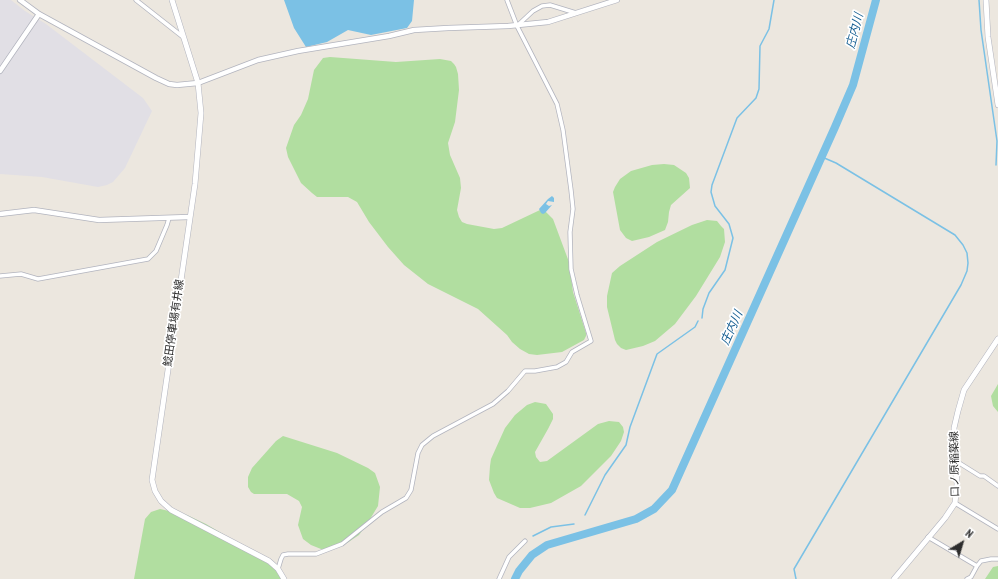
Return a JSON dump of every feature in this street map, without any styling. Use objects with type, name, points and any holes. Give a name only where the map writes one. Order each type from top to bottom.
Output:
[{"type":"main road","name":"鯰田停車場有井線","points":[[172,0],[198,83],[201,113],[195,184],[155,456],[152,480],[153,486],[161,501],[171,510],[269,561],[278,569],[284,579]]},
{"type":"main road","points":[[986,0],[988,37],[998,105]]},
{"type":"main road","name":"口ノ原稲築線","points":[[894,579],[945,518],[955,503],[957,484],[954,428],[960,401],[964,390],[998,339]]},
{"type":"street","points":[[20,0],[38,14],[162,82],[178,86],[198,83],[258,60],[298,51],[389,36],[414,30],[517,26],[548,22],[617,0]]},
{"type":"street","points":[[136,0],[184,37]]},
{"type":"street","points":[[278,569],[281,559],[288,554],[316,554],[342,544],[382,512],[406,498],[411,490],[418,453],[422,445],[433,436],[493,404],[508,391],[525,370],[535,371],[557,367],[566,362],[572,352],[591,341],[571,269],[570,232],[573,209],[563,130],[557,104],[517,26],[507,0]]},
{"type":"street","points":[[517,26],[533,11],[542,6],[550,5],[577,13]]},
{"type":"street","points":[[0,71],[38,14]]},
{"type":"street","points":[[0,214],[34,210],[99,220],[190,217]]},
{"type":"street","points":[[0,276],[21,274],[38,279],[148,259],[156,250],[169,218]]},
{"type":"street","points":[[956,461],[980,476],[984,476],[998,486]]},
{"type":"street","points":[[955,503],[998,529]]},
{"type":"street","points":[[928,537],[976,566]]},
{"type":"street","points":[[499,579],[509,557],[525,541]]},
{"type":"street","points":[[970,578],[976,566],[985,559],[998,560]]},
{"type":"shaded area","points":[[0,0],[11,0],[46,24],[143,98],[152,111],[125,168],[113,182],[98,187],[42,177],[0,174]]},
{"type":"green space","points":[[330,57],[396,62],[440,59],[451,61],[454,64],[458,74],[459,90],[455,122],[448,143],[450,155],[460,178],[461,188],[457,210],[459,217],[462,222],[467,224],[494,229],[502,228],[540,210],[544,210],[553,219],[569,262],[573,292],[586,333],[584,340],[562,352],[537,355],[529,354],[512,342],[507,335],[478,309],[428,284],[404,265],[369,222],[357,202],[348,197],[317,197],[301,183],[288,157],[286,148],[294,125],[301,115],[308,99],[314,70],[323,58]]},
{"type":"green space","points":[[652,165],[674,165],[686,173],[689,178],[690,188],[671,205],[665,230],[649,237],[632,241],[626,238],[620,230],[613,192],[615,187],[620,179],[631,171]]},
{"type":"green space","points":[[707,220],[717,221],[724,229],[725,242],[720,257],[696,296],[675,324],[655,341],[643,346],[626,350],[621,348],[615,340],[607,307],[607,296],[612,273],[620,266],[657,242],[692,225]]},
{"type":"green space","points":[[998,384],[998,412],[993,406],[991,396]]},
{"type":"green space","points":[[535,402],[546,404],[553,414],[553,419],[535,452],[536,457],[540,462],[547,461],[598,424],[609,421],[619,422],[623,427],[624,432],[621,441],[611,456],[581,486],[551,503],[530,508],[520,508],[497,498],[489,480],[490,466],[491,459],[505,428],[515,415],[527,405]]},
{"type":"green space","points":[[283,436],[337,453],[375,473],[380,487],[378,506],[359,535],[347,543],[329,549],[321,549],[311,545],[303,539],[298,525],[302,507],[299,501],[287,494],[254,494],[251,492],[248,487],[248,477],[252,468],[276,441]]},
{"type":"green space","points":[[160,509],[187,515],[206,524],[243,546],[284,575],[287,579],[134,579],[145,519],[151,512]]},
{"type":"green space","points":[[998,566],[998,579],[985,579],[993,567]]},
{"type":"water","points":[[284,0],[414,0],[412,21],[407,28],[371,35],[348,30],[327,42],[306,47],[294,28]]},
{"type":"water","points":[[552,196],[554,198],[554,202],[548,201],[546,204],[549,206],[552,205],[545,213],[541,213],[539,209]]},
{"type":"waterway","points":[[702,318],[703,309],[709,293],[725,270],[733,238],[729,224],[715,206],[711,192],[712,185],[737,118],[756,98],[759,89],[760,46],[769,29],[774,0]]},
{"type":"waterway","name":"庄内川","points":[[515,579],[519,571],[532,555],[547,545],[636,519],[654,509],[672,490],[853,85],[876,0]]},
{"type":"waterway","points":[[979,0],[981,30],[997,141],[996,165]]},
{"type":"waterway","points":[[796,579],[794,569],[961,285],[967,271],[968,263],[967,253],[955,235],[836,163],[822,157]]},
{"type":"waterway","points":[[585,515],[605,475],[626,445],[630,427],[657,354],[695,327],[698,321]]},
{"type":"waterway","points":[[533,536],[551,527],[574,524]]}]
